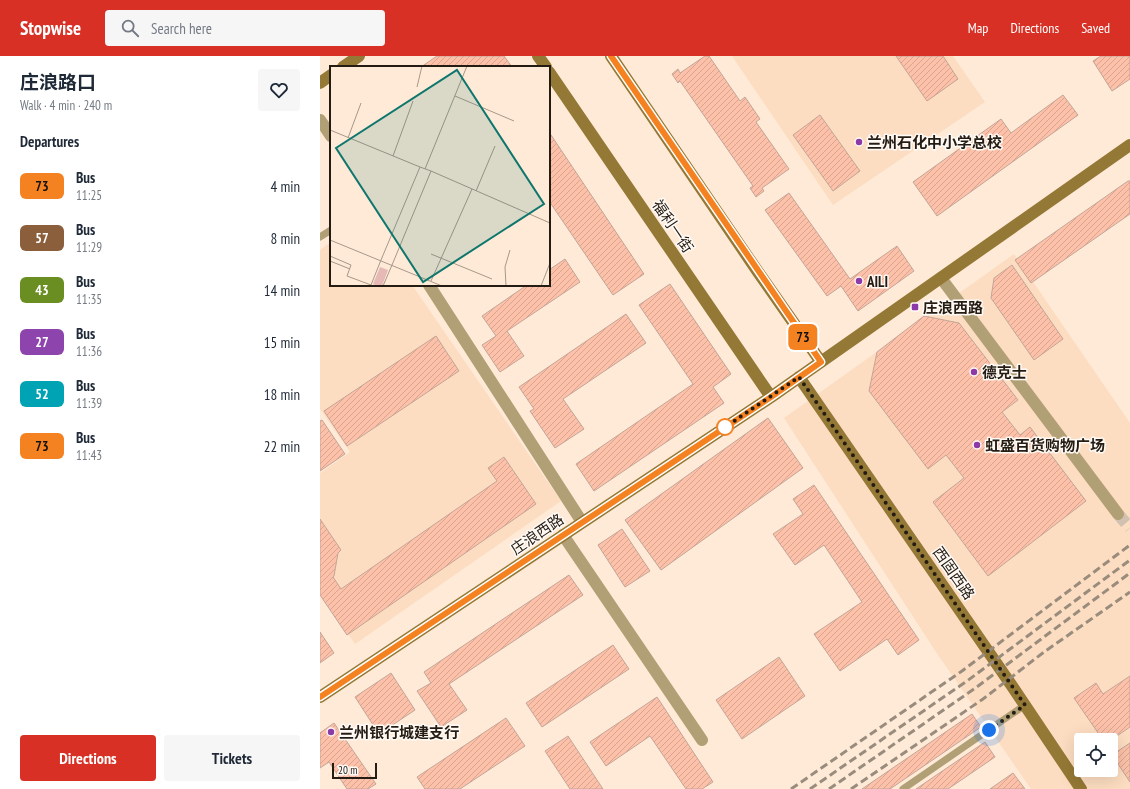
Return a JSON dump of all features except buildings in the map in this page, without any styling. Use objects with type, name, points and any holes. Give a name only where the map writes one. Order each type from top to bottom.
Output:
[{"type":"main road","points":[[344,66],[359,56]]},
{"type":"main road","points":[[538,56],[545,66]]},
{"type":"main road","points":[[611,56],[821,362],[1130,145]]},
{"type":"main road","name":"福利一街","points":[[550,73],[771,397]]},
{"type":"main road","points":[[320,83],[330,76]]},
{"type":"main road","name":"庄浪西路","points":[[320,697],[771,397],[821,362]]},
{"type":"main road","name":"西固西路","points":[[799,377],[1025,705],[1081,789]]},
{"type":"street","points":[[320,120],[330,135]]},
{"type":"street","points":[[941,278],[1118,514]]},
{"type":"street","points":[[430,286],[582,522]]},
{"type":"street","points":[[563,535],[702,740]]},
{"type":"lane","points":[[320,237],[330,231]]},
{"type":"lane","points":[[903,789],[1025,705]]},
{"type":"shaded area","name":"兰州石化中小学总校","points":[[732,56],[953,56],[985,102],[833,205]]},
{"type":"shaded area","points":[[330,243],[330,286],[413,286],[561,501],[355,644],[320,593],[320,473],[350,452],[320,409],[320,250]]},
{"type":"shaded area","points":[[1014,254],[1130,423],[1130,789],[1031,789],[936,652],[784,418]]},
{"type":"tunnel","points":[[1118,514],[1130,528]]},
{"type":"railway","points":[[791,789],[962,671],[1130,545]]},
{"type":"railway","points":[[810,789],[967,681],[1130,560]]},
{"type":"railway","points":[[829,789],[974,689],[1130,573]]},
{"type":"railway","points":[[851,789],[983,699],[1044,652],[1130,592]]},
{"type":"bus line","name":"73","points":[[320,697],[771,397],[821,362],[611,56]]},
{"type":"place","name":"兰州石化中小学总校","points":[[859,142]]},
{"type":"place","name":"AILI","points":[[859,281]]},
{"type":"place","name":"庄浪西路","points":[[915,307]]},
{"type":"place","name":"德克士","points":[[974,372]]},
{"type":"place","name":"虹盛百货购物广场","points":[[977,445]]},
{"type":"place","name":"兰州银行城建支行","points":[[331,732]]},
{"type":"route","points":[[725,427],[721,430],[799,377],[1025,705],[989,730]]}]
